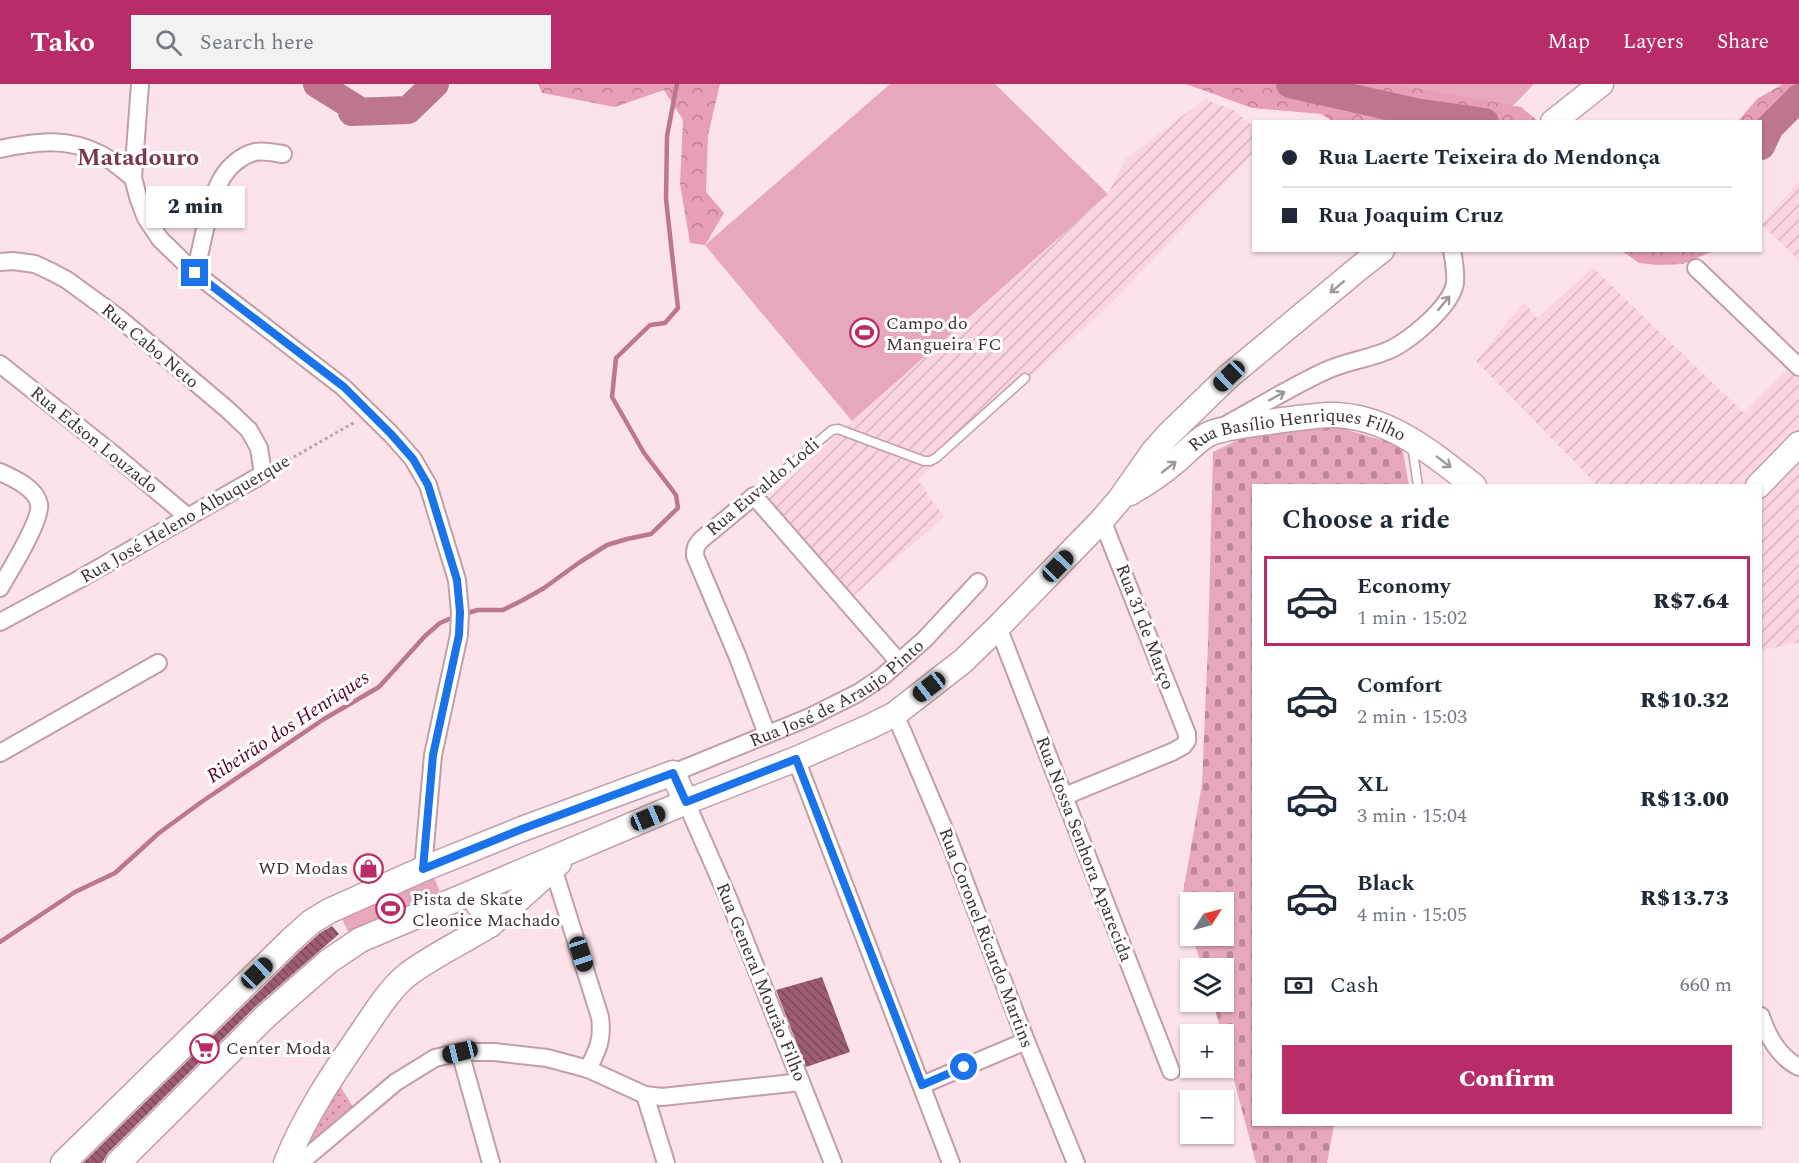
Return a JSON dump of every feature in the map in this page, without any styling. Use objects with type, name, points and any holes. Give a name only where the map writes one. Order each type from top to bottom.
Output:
[{"type":"main road","points":[[1555,120],[1600,84]]},
{"type":"main road","name":"Rua José de Araujo Pinto","points":[[118,1163],[266,1016],[329,961],[360,940],[686,802],[796,759],[895,714],[963,661],[998,627],[1102,520],[1168,435],[1229,376],[1380,252]]},
{"type":"main road","name":"Rua Basílio Henriques Filho","points":[[1120,499],[1155,477],[1207,435],[1244,425],[1330,415],[1360,418],[1388,427],[1411,439],[1471,484]]},
{"type":"main road","points":[[1760,484],[1799,444]]},
{"type":"main road","points":[[63,1163],[154,1072],[311,922],[329,911],[423,869],[522,829],[673,773],[686,802]]},
{"type":"main road","points":[[286,1163],[294,1142],[335,1071],[392,990],[426,963],[490,926],[571,852]]},
{"type":"main road","points":[[480,890],[484,913],[490,926]]},
{"type":"street","points":[[140,84],[133,178],[146,218],[160,239],[195,273],[344,387],[413,459],[428,485],[454,572],[459,601],[459,635],[433,755],[423,869]]},
{"type":"street","points":[[0,149],[48,142],[72,143],[103,155],[133,178]]},
{"type":"street","points":[[195,273],[213,202],[222,178],[244,156],[257,152],[284,153]]},
{"type":"street","points":[[1207,435],[1322,372],[1400,345],[1426,324],[1451,294],[1455,282],[1452,252]]},
{"type":"street","name":"Rua Cabo Neto","points":[[0,262],[35,264],[52,272],[67,280],[119,318],[249,430],[259,448],[263,474]]},
{"type":"street","points":[[1696,268],[1799,367]]},
{"type":"street","name":"Rua Edson Louzado","points":[[0,364],[188,517]]},
{"type":"street","name":"Rua José Heleno Albuquerque","points":[[0,622],[263,474]]},
{"type":"street","points":[[0,588],[30,534],[39,512],[39,503],[34,495],[26,487],[6,475]]},
{"type":"street","points":[[754,496],[899,662]]},
{"type":"street","name":"Rua Euvaldo Lodi","points":[[754,496],[696,545],[695,556],[737,655],[767,734]]},
{"type":"street","name":"Rua 31 de Março","points":[[1065,796],[1172,752],[1187,741],[1187,734],[1102,520]]},
{"type":"street","name":"Rua José de Araujo Pinto","points":[[673,773],[810,717],[858,693],[882,677],[925,639],[978,582]]},
{"type":"street","name":"Rua Nossa Senhora Aparecida","points":[[998,627],[1171,1071]]},
{"type":"street","points":[[0,753],[158,663]]},
{"type":"street","name":"Rua Coronel Ricardo Martins","points":[[895,714],[950,843],[1026,1041],[1076,1163]]},
{"type":"street","points":[[796,759],[951,1163]]},
{"type":"street","name":"Rua General Mourão Filho","points":[[686,802],[729,900],[833,1163]]},
{"type":"street","points":[[553,868],[600,1017],[602,1033],[600,1043],[588,1069]]},
{"type":"street","points":[[1762,1018],[1776,1048],[1792,1064],[1799,1067]]},
{"type":"street","points":[[922,1085],[1026,1041]]},
{"type":"street","points":[[300,1163],[396,1082],[435,1059],[460,1052],[494,1052],[547,1058],[588,1069],[645,1095],[662,1097],[801,1082]]},
{"type":"street","points":[[460,1052],[491,1163]]},
{"type":"street","points":[[645,1095],[666,1163]]},
{"type":"lane","name":"Rua Euvaldo Lodi","points":[[754,496],[832,430],[838,429],[924,461],[930,461],[1025,378]]},
{"type":"lane","points":[[1411,439],[1418,484]]},
{"type":"path","name":"Rua José Heleno Albuquerque","points":[[263,474],[370,413]]},
{"type":"shaded area","points":[[1205,99],[1233,110],[1252,125],[1252,155],[1112,302],[918,480],[944,517],[853,596],[767,500],[852,421],[1108,194],[1125,160]]},
{"type":"shaded area","points":[[1799,182],[1799,260],[1762,223]]},
{"type":"shaded area","points":[[1593,268],[1744,413],[1794,362],[1799,367],[1799,642],[1762,651],[1762,484],[1596,484],[1476,361],[1524,302],[1537,318]]},
{"type":"green space","points":[[538,84],[720,84],[708,135],[706,192],[724,213],[705,245],[690,243],[680,184],[683,120],[664,90],[615,107],[542,93]]},
{"type":"green space","name":"Campo do Mangueira FC","points":[[890,84],[995,84],[1108,194],[852,421],[705,245]]},
{"type":"green space","points":[[1186,84],[1392,84],[1521,107],[1537,120],[1330,120],[1321,114],[1252,108]]},
{"type":"green space","points":[[1290,84],[1534,84],[1499,120],[1486,120]]},
{"type":"green space","points":[[1783,84],[1799,84],[1799,106],[1770,127],[1762,144],[1762,120],[1739,120],[1757,99]]},
{"type":"green space","points":[[1623,252],[1711,252],[1683,264],[1639,263]]},
{"type":"green space","points":[[1330,425],[1402,446],[1409,484],[1252,484],[1252,1126],[1334,1126],[1327,1163],[1256,1163],[1233,1078],[1234,1024],[1219,1024],[1216,1012],[1234,1012],[1234,958],[1199,958],[1195,946],[1234,946],[1234,892],[1183,892],[1202,784],[1213,452],[1250,434]]},
{"type":"green space","name":"Pista de Skate Cleonice Machado","points":[[433,875],[443,899],[353,942],[342,919],[391,892]]},
{"type":"green space","points":[[338,1083],[354,1108],[304,1152],[305,1133]]},
{"type":"building","points":[[332,926],[339,934],[256,1006],[108,1153],[102,1163],[83,1163],[301,950],[320,933]]},
{"type":"building","points":[[822,977],[850,1052],[806,1067],[776,990]]},
{"type":"waterway","points":[[317,84],[357,109],[352,112],[408,110],[435,84]]},
{"type":"waterway","name":"Ribeirão dos Henriques","points":[[464,614],[478,610],[503,610],[544,588],[607,545],[651,534],[678,508],[676,495],[644,453],[612,397],[616,358],[650,325],[665,323],[678,308],[666,199],[667,136],[677,84]]},
{"type":"waterway","points":[[1290,84],[1415,112],[1471,120]]},
{"type":"waterway","points":[[1762,144],[1770,127],[1799,98]]},
{"type":"waterway","name":"Ribeirão dos Henriques","points":[[0,942],[75,892],[115,873],[159,833],[200,803],[324,719],[379,687],[425,636],[440,623],[456,616]]},
{"type":"place","name":"Campo do Mangueira FC","points":[[865,333]]},
{"type":"place","name":"WD Modas","points":[[369,868]]},
{"type":"place","name":"Pista de Skate Cleonice Machado","points":[[391,909]]},
{"type":"place","name":"Center Moda","points":[[205,1048]]},
{"type":"district","name":"Matadouro","points":[[138,158]]},
{"type":"route","points":[[195,273],[344,387],[413,459],[428,485],[457,580],[460,612],[459,635],[433,755],[423,869],[522,829],[673,773],[686,802],[796,759],[922,1085],[964,1067]]}]
